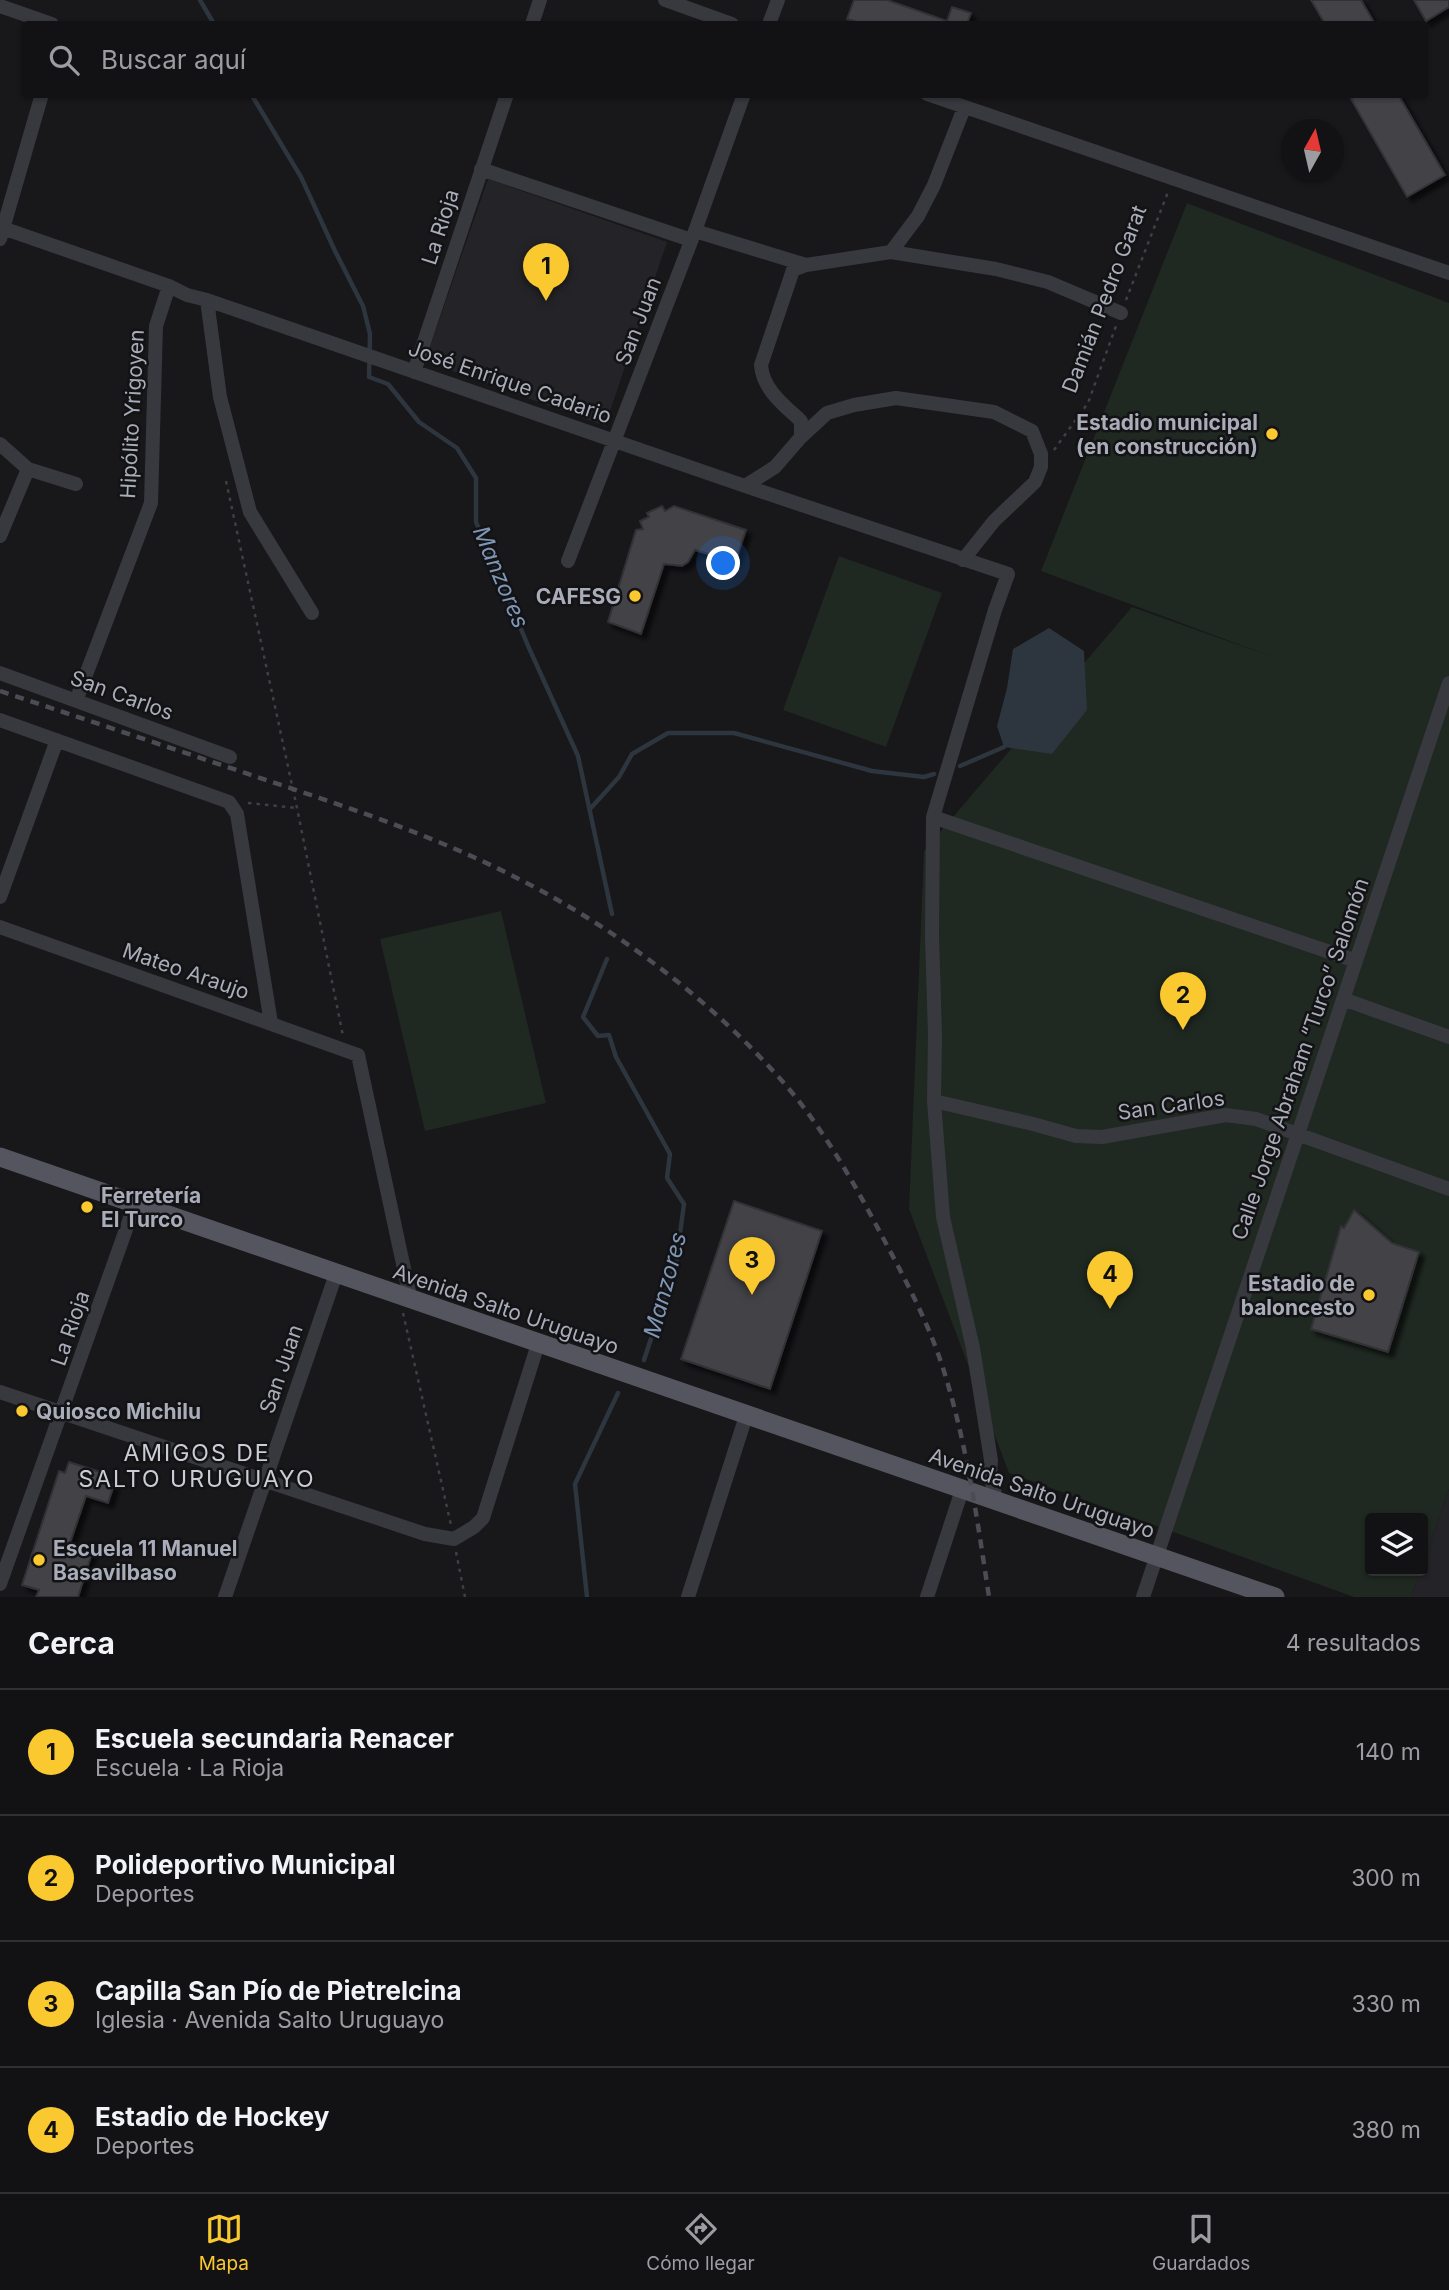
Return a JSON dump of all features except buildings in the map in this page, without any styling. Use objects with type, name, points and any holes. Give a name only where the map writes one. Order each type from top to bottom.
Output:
[{"type":"main road","name":"Avenida Salto Uruguayo","points":[[0,1157],[538,1345],[1275,1597]]},
{"type":"street","points":[[532,21],[540,0]]},
{"type":"street","points":[[665,0],[724,21]]},
{"type":"street","points":[[770,21],[778,0]]},
{"type":"street","points":[[0,6],[43,21]]},
{"type":"street","points":[[1,232],[41,98]]},
{"type":"street","name":"La Rioja","points":[[414,372],[506,98]]},
{"type":"street","name":"San Juan","points":[[568,561],[693,236],[743,98]]},
{"type":"street","points":[[938,98],[1449,273]]},
{"type":"street","points":[[891,252],[918,216],[934,185],[964,108]]},
{"type":"street","points":[[481,169],[693,236],[806,265]]},
{"type":"street","name":"José Enrique Cadario","points":[[1,232],[169,286],[187,295],[1008,574],[933,817]]},
{"type":"street","points":[[801,437],[801,421],[771,391],[762,378],[761,365],[793,270],[806,265],[891,252],[996,269],[1048,282],[1121,313]]},
{"type":"street","name":"Hipólito Yrigoyen","points":[[76,701],[151,503],[156,326],[169,286]]},
{"type":"street","points":[[207,300],[220,397],[250,512],[312,613]]},
{"type":"street","points":[[745,486],[775,467],[827,413],[896,398],[994,412],[1032,430],[1041,454],[1041,467],[1035,482],[994,521],[963,560]]},
{"type":"street","points":[[0,444],[28,469],[76,484]]},
{"type":"street","points":[[0,536],[28,469]]},
{"type":"street","name":"San Carlos","points":[[0,673],[230,757]]},
{"type":"street","name":"Calle Jorge Abraham “Turco” Salomón","points":[[1143,1597],[1449,683]]},
{"type":"street","points":[[0,720],[229,802],[236,811],[271,1023]]},
{"type":"street","points":[[0,897],[57,740]]},
{"type":"street","points":[[997,1502],[990,1475],[991,1460],[973,1348],[943,1217],[934,1101],[933,817],[1356,961]]},
{"type":"street","name":"Mateo Araujo","points":[[0,928],[358,1055],[405,1299]]},
{"type":"street","points":[[1343,999],[1449,1037]]},
{"type":"street","name":"San Carlos","points":[[934,1101],[1076,1136],[1102,1137],[1226,1115],[1256,1119],[1449,1189]]},
{"type":"street","name":"La Rioja","points":[[0,1584],[135,1204]]},
{"type":"street","name":"San Juan","points":[[225,1597],[336,1274]]},
{"type":"street","points":[[0,1392],[425,1534],[454,1539],[483,1518],[538,1345]]},
{"type":"street","points":[[688,1597],[746,1416]]},
{"type":"street","points":[[927,1597],[962,1490]]},
{"type":"path","name":"Damián Pedro Garat","points":[[1041,467],[1088,403],[1173,179]]},
{"type":"path","points":[[224,474],[297,808],[229,802]]},
{"type":"path","points":[[405,1299],[465,1597]]},
{"type":"shaded area","points":[[488,179],[667,242],[605,426],[425,361]]},
{"type":"shaded area","points":[[1187,203],[1449,303],[1449,1489],[1428,1549],[1428,1513],[1365,1513],[1365,1576],[1418,1576],[1411,1597],[1354,1597],[1009,1473],[909,1209],[924,851],[1132,607],[1273,657],[1041,571]]},
{"type":"shaded area","points":[[839,556],[942,593],[886,747],[783,710]]},
{"type":"shaded area","points":[[1049,628],[1084,651],[1087,710],[1052,754],[1004,747],[997,726],[1013,649]]},
{"type":"shaded area","points":[[501,911],[546,1103],[425,1131],[380,939]]},
{"type":"shaded area","points":[[1449,1489],[1449,1597],[1411,1597],[1418,1576],[1428,1576],[1428,1549]]},
{"type":"waterway","name":"Manzores","points":[[200,0],[212,21]]},
{"type":"waterway","name":"Manzores","points":[[253,98],[301,177],[363,306],[370,334],[369,377],[388,384],[419,422],[457,448],[476,478],[476,522],[578,756],[612,914]]},
{"type":"waterway","points":[[590,809],[619,777],[632,754],[668,733],[734,733],[872,771],[924,777],[934,774]]},
{"type":"waterway","points":[[960,766],[1004,747]]},
{"type":"waterway","name":"Manzores","points":[[607,959],[583,1017],[598,1036],[609,1035],[616,1057],[670,1154],[667,1178],[684,1204],[676,1263],[644,1360]]},
{"type":"waterway","name":"Manzores","points":[[587,1597],[575,1484],[618,1393]]},
{"type":"railway","points":[[0,691],[360,812],[478,859],[546,893],[622,941],[659,967],[728,1025],[789,1089],[828,1141],[872,1217],[922,1314],[941,1362],[957,1420],[970,1478],[989,1597]]},
{"type":"place","name":"Escuela secundaria Renacer","points":[[546,301]]},
{"type":"place","name":"Estadio municipal (en construcción)","points":[[1272,434]]},
{"type":"place","name":"CAFESG","points":[[635,596]]},
{"type":"place","name":"Polideportivo Municipal","points":[[1183,1030]]},
{"type":"place","name":"Ferretería El Turco","points":[[87,1207]]},
{"type":"place","name":"Capilla San Pío de Pietrelcina","points":[[752,1295]]},
{"type":"place","name":"Estadio de baloncesto","points":[[1369,1295]]},
{"type":"place","name":"Estadio de Hockey","points":[[1110,1309]]},
{"type":"place","name":"Quiosco Michilu","points":[[22,1411]]},
{"type":"place","name":"Escuela 11 Manuel Basavilbaso","points":[[39,1560]]},
{"type":"district","name":"AMIGOS DE SALTO URUGUAYO","points":[[197,1466]]}]
